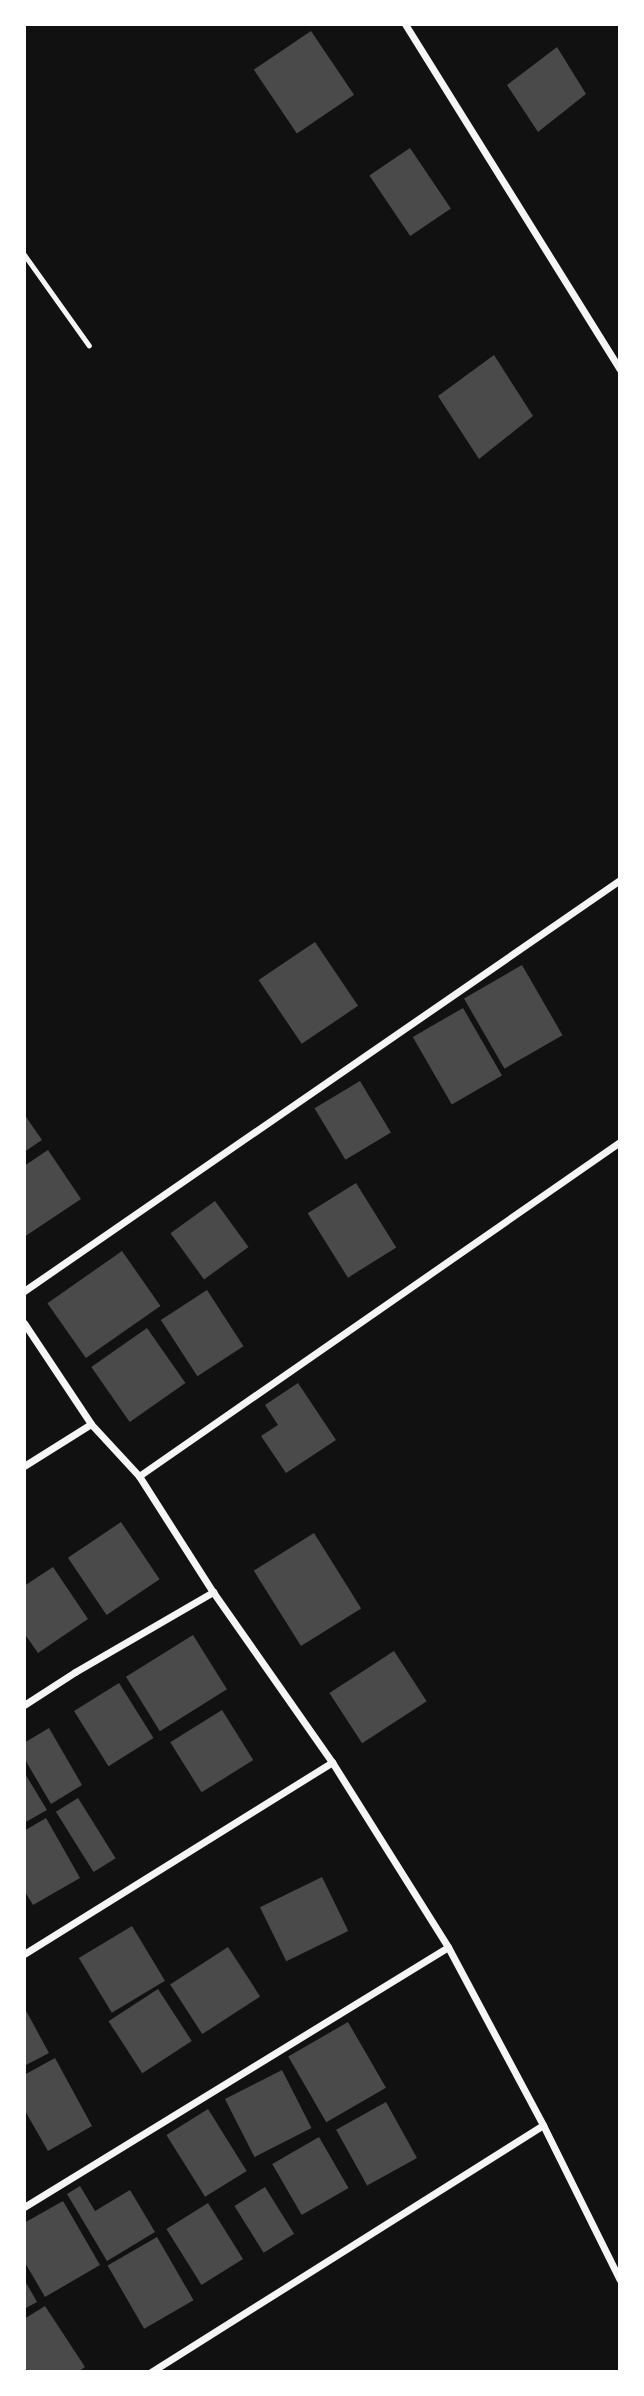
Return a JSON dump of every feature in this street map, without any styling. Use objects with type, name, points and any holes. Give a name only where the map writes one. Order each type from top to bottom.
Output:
[{"type":"street","points":[[405,24],[620,369]]},
{"type":"street","points":[[24,1291],[620,880]]},
{"type":"street","points":[[139,1476],[620,1142]]},
{"type":"street","points":[[24,1323],[91,1424],[139,1476],[213,1592],[332,1762],[448,1947],[543,2124],[620,2280]]},
{"type":"street","points":[[24,1466],[91,1424]]},
{"type":"street","points":[[24,1705],[75,1672],[213,1592]]},
{"type":"street","points":[[24,1954],[332,1762]]},
{"type":"street","points":[[24,2207],[448,1947]]},
{"type":"street","points":[[151,2371],[543,2124]]},
{"type":"path","points":[[24,254],[89,345]]},
{"type":"building","points":[[311,31],[354,95],[297,133],[254,70]]},
{"type":"building","points":[[557,47],[586,94],[538,132],[507,85]]},
{"type":"building","points":[[410,148],[451,209],[410,236],[369,175]]},
{"type":"building","points":[[494,355],[533,416],[479,459],[438,396]]},
{"type":"building","points":[[315,942],[358,1006],[302,1044],[259,980]]},
{"type":"building","points":[[522,965],[562,1035],[504,1069],[464,999]]},
{"type":"building","points":[[463,1008],[502,1076],[452,1105],[413,1037]]},
{"type":"building","points":[[360,1081],[391,1132],[345,1160],[315,1108]]},
{"type":"building","points":[[24,1114],[42,1140],[24,1152]]},
{"type":"building","points":[[48,1150],[81,1199],[24,1237],[24,1166]]},
{"type":"building","points":[[356,1183],[396,1247],[348,1278],[308,1213]]},
{"type":"building","points":[[215,1201],[249,1247],[204,1279],[171,1233]]},
{"type":"building","points":[[122,1251],[160,1306],[86,1358],[47,1303]]},
{"type":"building","points":[[207,1290],[243,1346],[197,1376],[161,1320]]},
{"type":"building","points":[[147,1328],[185,1383],[130,1422],[91,1367]]},
{"type":"building","points":[[298,1383],[336,1440],[286,1473],[261,1436],[278,1425],[265,1405]]},
{"type":"building","points":[[121,1522],[160,1579],[107,1615],[68,1558]]},
{"type":"building","points":[[314,1533],[361,1608],[301,1646],[254,1571]]},
{"type":"building","points":[[53,1567],[88,1619],[38,1653],[24,1633],[24,1586]]},
{"type":"building","points":[[193,1635],[227,1689],[160,1731],[126,1677]]},
{"type":"building","points":[[394,1651],[427,1701],[362,1743],[329,1693]]},
{"type":"building","points":[[119,1683],[153,1738],[108,1766],[74,1711]]},
{"type":"building","points":[[222,1710],[253,1760],[202,1792],[170,1742]]},
{"type":"building","points":[[49,1728],[82,1785],[51,1804],[24,1758],[24,1743]]},
{"type":"building","points":[[24,1772],[47,1810],[24,1823]]},
{"type":"building","points":[[78,1798],[116,1858],[94,1872],[56,1812]]},
{"type":"building","points":[[46,1818],[80,1878],[33,1905],[24,1890],[24,1831]]},
{"type":"building","points":[[322,1877],[348,1931],[286,1961],[260,1907]]},
{"type":"building","points":[[132,1926],[165,1981],[112,2013],[79,1958]]},
{"type":"building","points":[[228,1947],[260,1996],[202,2034],[170,1985]]},
{"type":"building","points":[[158,1989],[192,2041],[142,2073],[109,2021]]},
{"type":"building","points":[[24,2007],[49,2053],[24,2066]]},
{"type":"building","points":[[348,2022],[386,2088],[326,2122],[288,2056]]},
{"type":"building","points":[[55,2058],[92,2126],[48,2151],[24,2109],[24,2075]]},
{"type":"building","points":[[282,2070],[312,2128],[254,2157],[225,2099]]},
{"type":"building","points":[[386,2102],[417,2158],[367,2186],[336,2130]]},
{"type":"building","points":[[208,2109],[247,2171],[205,2197],[166,2135]]},
{"type":"building","points":[[319,2137],[348,2188],[302,2215],[272,2164]]},
{"type":"building","points":[[80,2186],[95,2211],[130,2190],[155,2232],[107,2261],[67,2194]]},
{"type":"building","points":[[265,2187],[294,2234],[264,2253],[234,2206]]},
{"type":"building","points":[[63,2201],[100,2265],[45,2297],[24,2261],[24,2223]]},
{"type":"building","points":[[208,2203],[243,2259],[201,2285],[166,2229]]},
{"type":"building","points":[[157,2237],[194,2300],[144,2329],[108,2266]]},
{"type":"building","points":[[24,2279],[37,2302],[24,2309]]},
{"type":"building","points":[[45,2306],[85,2367],[78,2372],[28,2372],[24,2366],[24,2319]]}]
